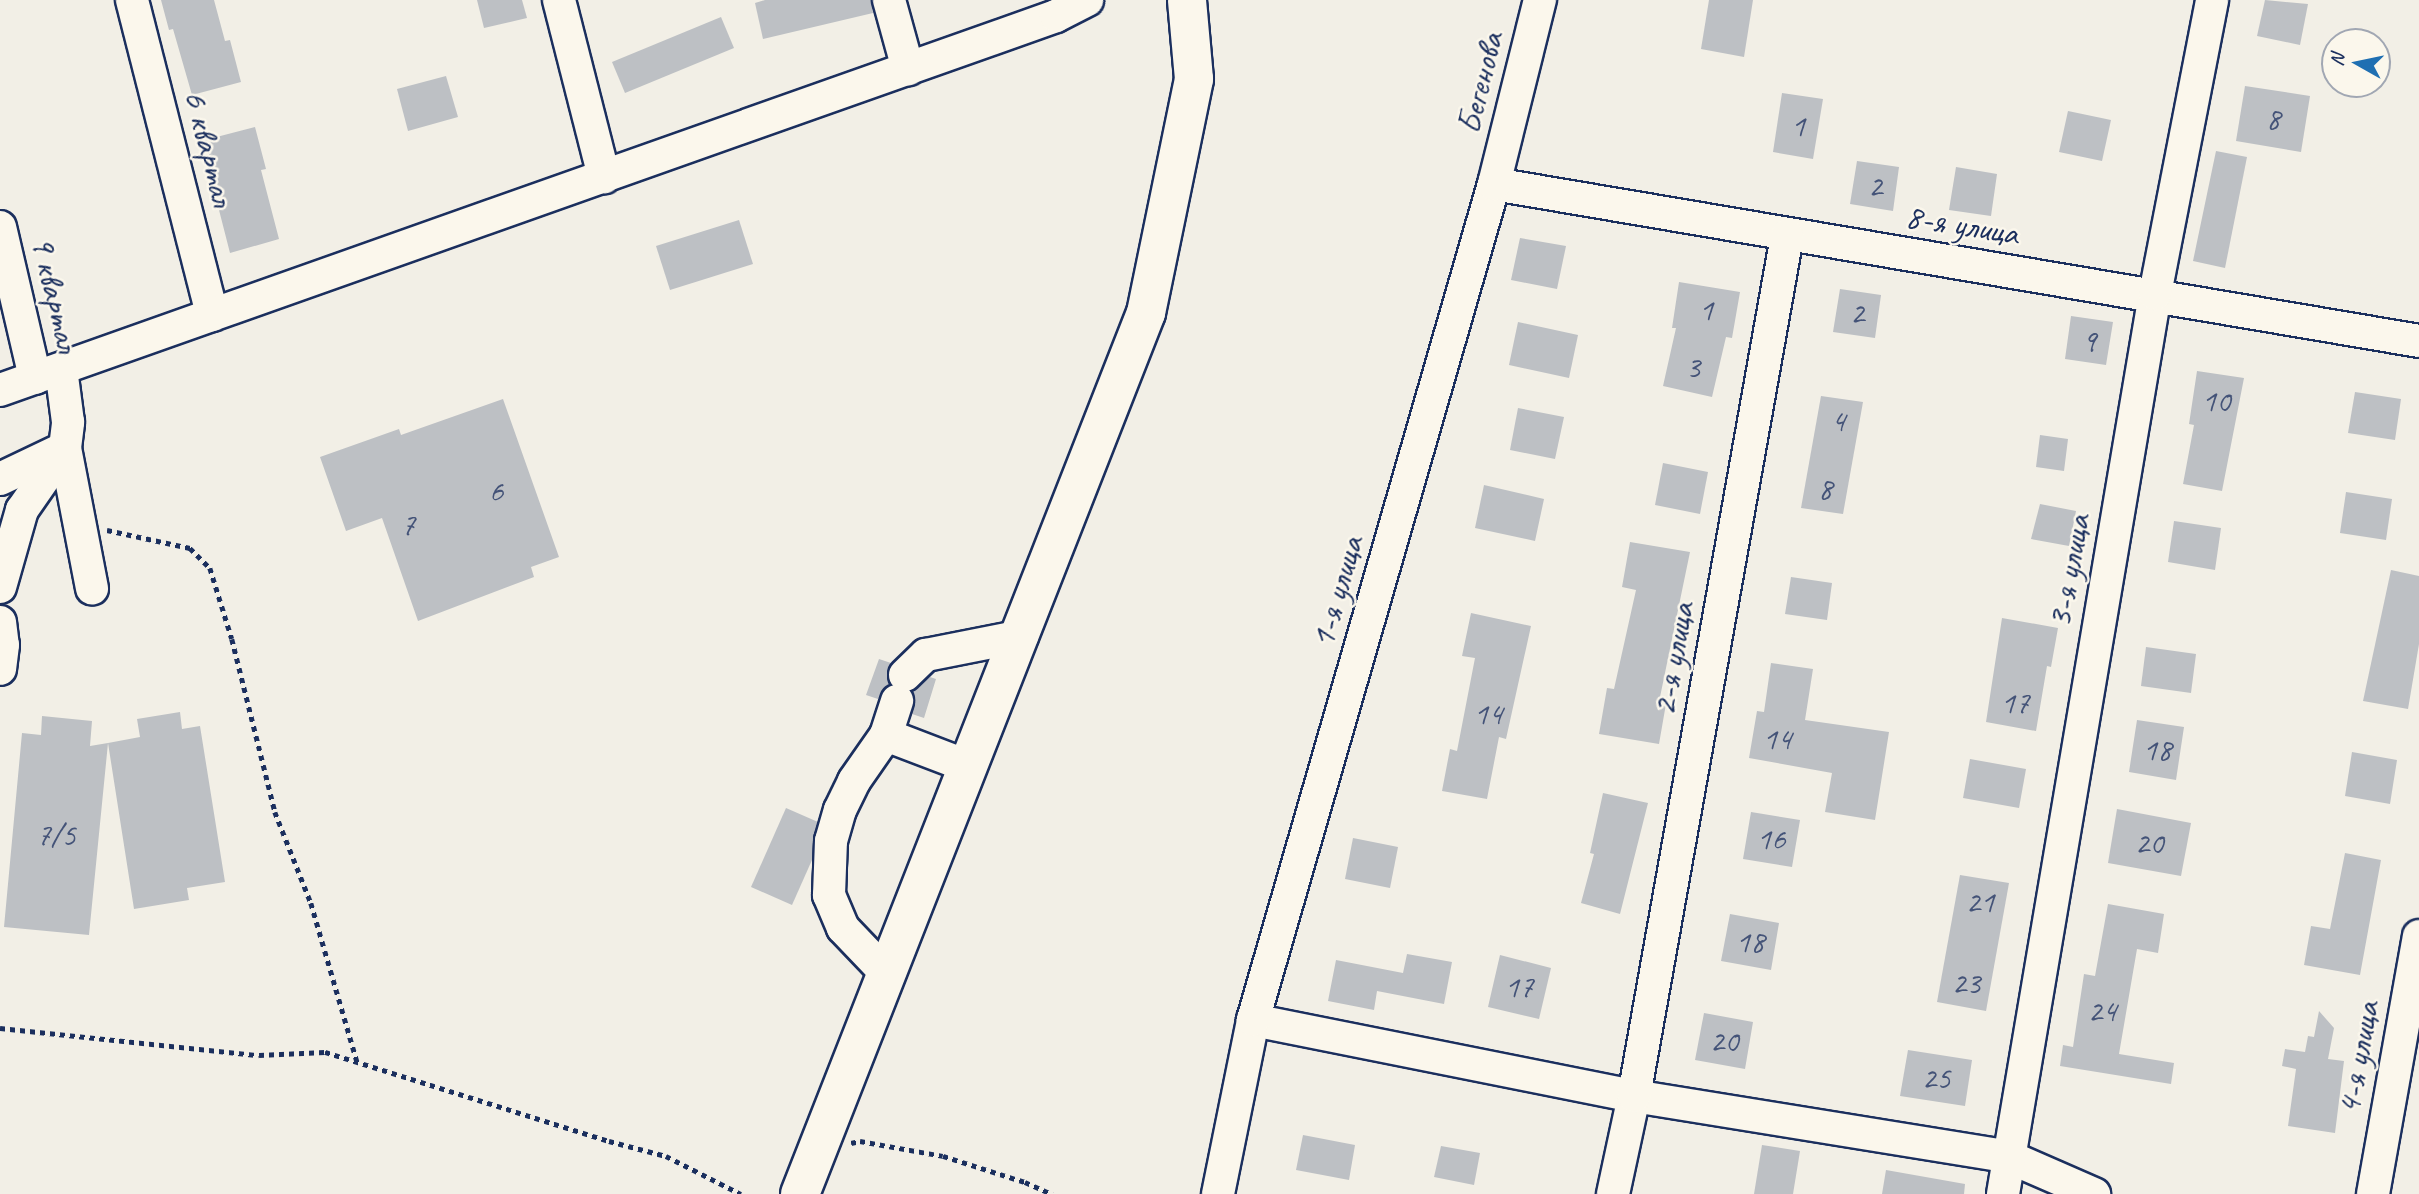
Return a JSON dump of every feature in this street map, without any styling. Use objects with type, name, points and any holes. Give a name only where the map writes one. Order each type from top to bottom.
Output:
[{"type":"main road","points":[[800,1194],[1022,636],[1146,313],[1194,79],[1187,0]]},
{"type":"street","name":"6 квартал","points":[[132,0],[212,315]]},
{"type":"street","points":[[559,0],[604,177]]},
{"type":"street","points":[[889,0],[908,69]]},
{"type":"street","points":[[0,390],[1056,16],[1087,0]]},
{"type":"street","name":"Бегенова","points":[[1494,184],[1540,0]]},
{"type":"street","name":"3-я улица","points":[[2003,1194],[2155,294],[2212,0]]},
{"type":"street","name":"8-я улица","points":[[1494,184],[1787,236],[2155,294],[2419,341]]},
{"type":"street","name":"1-я улица","points":[[1218,1194],[1254,1020],[1494,184]]},
{"type":"street","name":"9 квартал","points":[[0,227],[48,373],[68,422],[65,448],[92,588]]},
{"type":"street","name":"2-я улица","points":[[1613,1194],[1634,1096],[1787,236]]},
{"type":"street","points":[[0,478],[65,448]]},
{"type":"street","points":[[0,587],[22,510],[65,448]]},
{"type":"street","points":[[0,622],[3,645],[0,669]]},
{"type":"street","points":[[887,974],[843,928],[829,895],[831,841],[840,810],[854,781],[886,735],[901,688],[926,655],[1022,636]]},
{"type":"street","points":[[886,735],[970,766]]},
{"type":"street","name":"4-я улица","points":[[2373,1194],[2419,936]]},
{"type":"street","points":[[1254,1020],[1634,1096],[2009,1157],[2094,1194]]},
{"type":"path","points":[[80,525],[190,548],[210,568],[232,639],[275,812],[311,903],[357,1062]]},
{"type":"path","points":[[0,1028],[258,1055],[325,1052],[609,1141],[666,1156],[741,1194]]},
{"type":"path","points":[[847,1144],[860,1141],[943,1156],[1024,1182],[1052,1194]]},
{"type":"building","points":[[161,0],[214,0],[225,41],[230,40],[241,82],[192,95],[173,29],[169,30]]},
{"type":"building","points":[[477,0],[522,0],[527,18],[484,28]]},
{"type":"building","points":[[765,0],[871,0],[873,13],[763,39],[755,3]]},
{"type":"building","points":[[1709,0],[1753,0],[1744,57],[1701,49]]},
{"type":"building","points":[[2265,0],[2308,4],[2300,45],[2257,36]]},
{"type":"building","points":[[721,17],[734,48],[625,93],[612,62]]},
{"type":"building","points":[[446,76],[458,117],[408,131],[397,89]]},
{"type":"building","points":[[2245,86],[2310,96],[2301,152],[2236,141]]},
{"type":"building","points":[[1782,93],[1823,99],[1813,159],[1773,152]]},
{"type":"building","points":[[2068,111],[2111,120],[2102,161],[2059,152]]},
{"type":"building","points":[[255,127],[266,169],[261,170],[279,239],[230,253],[219,210],[224,209],[205,140]]},
{"type":"building","points":[[2216,151],[2247,157],[2225,268],[2193,261]]},
{"type":"building","points":[[1857,161],[1899,167],[1893,211],[1850,204]]},
{"type":"building","points":[[1956,167],[1997,174],[1991,216],[1949,210]]},
{"type":"building","points":[[739,220],[753,264],[670,290],[656,246]]},
{"type":"building","points":[[1520,238],[1566,246],[1557,289],[1511,280]]},
{"type":"building","points":[[1679,282],[1740,292],[1732,338],[1726,337],[1712,397],[1663,386],[1676,328],[1672,328]]},
{"type":"building","points":[[1840,289],[1881,295],[1875,338],[1833,332]]},
{"type":"building","points":[[2071,316],[2113,322],[2106,365],[2065,359]]},
{"type":"building","points":[[1518,322],[1578,335],[1569,378],[1509,365]]},
{"type":"building","points":[[2197,371],[2244,378],[2222,491],[2183,484],[2194,425],[2189,424]]},
{"type":"building","points":[[2355,392],[2401,399],[2395,440],[2348,433]]},
{"type":"building","points":[[1821,396],[1863,402],[1843,514],[1801,508]]},
{"type":"building","points":[[503,399],[559,557],[531,567],[534,577],[418,621],[382,518],[346,531],[320,457],[399,429],[401,435]]},
{"type":"building","points":[[1518,408],[1564,417],[1555,459],[1510,450]]},
{"type":"building","points":[[2040,435],[2068,439],[2064,471],[2036,467]]},
{"type":"building","points":[[1663,463],[1708,472],[1700,514],[1655,505]]},
{"type":"building","points":[[1484,485],[1544,499],[1535,541],[1475,528]]},
{"type":"building","points":[[2346,492],[2392,499],[2386,540],[2340,533]]},
{"type":"building","points":[[2040,504],[2076,511],[2069,546],[2031,539]]},
{"type":"building","points":[[2174,521],[2221,528],[2215,570],[2168,562]]},
{"type":"building","points":[[1630,542],[1690,552],[1660,697],[1667,698],[1659,744],[1599,734],[1607,688],[1614,689],[1636,590],[1622,587]]},
{"type":"building","points":[[2391,570],[2419,576],[2419,644],[2408,709],[2363,701]]},
{"type":"building","points":[[1791,577],[1832,583],[1827,620],[1785,614]]},
{"type":"building","points":[[1471,613],[1531,626],[1506,739],[1499,737],[1487,799],[1442,791],[1450,749],[1457,751],[1475,658],[1462,656]]},
{"type":"building","points":[[2002,618],[2058,628],[2051,667],[2047,666],[2036,731],[1986,722]]},
{"type":"building","points":[[2146,647],[2196,654],[2191,693],[2141,686]]},
{"type":"building","points":[[879,659],[891,663],[887,670],[890,685],[878,699],[866,695]]},
{"type":"building","points":[[1771,663],[1813,669],[1805,720],[1889,732],[1875,820],[1825,812],[1832,773],[1749,758],[1757,711],[1764,712]]},
{"type":"building","points":[[930,677],[936,679],[924,718],[912,714],[915,698],[912,691]]},
{"type":"building","points":[[180,712],[182,729],[200,726],[225,882],[187,888],[189,900],[134,909],[108,743],[140,737],[137,719]]},
{"type":"building","points":[[42,716],[92,721],[90,746],[108,743],[89,935],[4,927],[22,733],[41,735]]},
{"type":"building","points":[[2137,720],[2184,727],[2176,780],[2129,772]]},
{"type":"building","points":[[2352,752],[2397,760],[2390,804],[2345,796]]},
{"type":"building","points":[[1970,759],[2026,769],[2019,808],[1963,798]]},
{"type":"building","points":[[1603,793],[1648,803],[1620,914],[1581,903],[1594,854],[1590,853]]},
{"type":"building","points":[[786,808],[818,822],[812,860],[792,905],[751,887]]},
{"type":"building","points":[[2117,809],[2191,823],[2181,876],[2108,863]]},
{"type":"building","points":[[1751,812],[1800,820],[1792,867],[1743,859]]},
{"type":"building","points":[[1353,838],[1398,847],[1390,888],[1345,879]]},
{"type":"building","points":[[2345,853],[2381,860],[2360,975],[2304,965],[2311,926],[2330,929]]},
{"type":"building","points":[[1960,875],[2009,883],[1986,1011],[1937,1002]]},
{"type":"building","points":[[2108,904],[2164,914],[2158,953],[2137,949],[2119,1054],[2174,1063],[2171,1084],[2060,1066],[2063,1045],[2073,1047],[2084,974],[2095,976]]},
{"type":"building","points":[[1730,914],[1779,923],[1771,970],[1721,961]]},
{"type":"building","points":[[1407,954],[1452,962],[1444,1004],[1377,991],[1374,1010],[1328,1001],[1336,960],[1403,973]]},
{"type":"building","points":[[1500,955],[1551,968],[1539,1019],[1488,1007]]},
{"type":"building","points":[[2319,1011],[2334,1028],[2328,1059],[2344,1061],[2335,1133],[2288,1126],[2296,1069],[2282,1066],[2285,1049],[2305,1052],[2308,1036],[2314,1037]]},
{"type":"building","points":[[1704,1013],[1753,1022],[1745,1069],[1695,1060]]},
{"type":"building","points":[[1908,1050],[1972,1060],[1965,1106],[1900,1096]]},
{"type":"building","points":[[1303,1135],[1355,1145],[1349,1180],[1296,1170]]},
{"type":"building","points":[[1762,1145],[1800,1151],[1793,1194],[1754,1194]]},
{"type":"building","points":[[1441,1146],[1480,1153],[1474,1185],[1434,1177]]},
{"type":"building","points":[[1886,1170],[1965,1184],[1964,1194],[1882,1194]]}]
